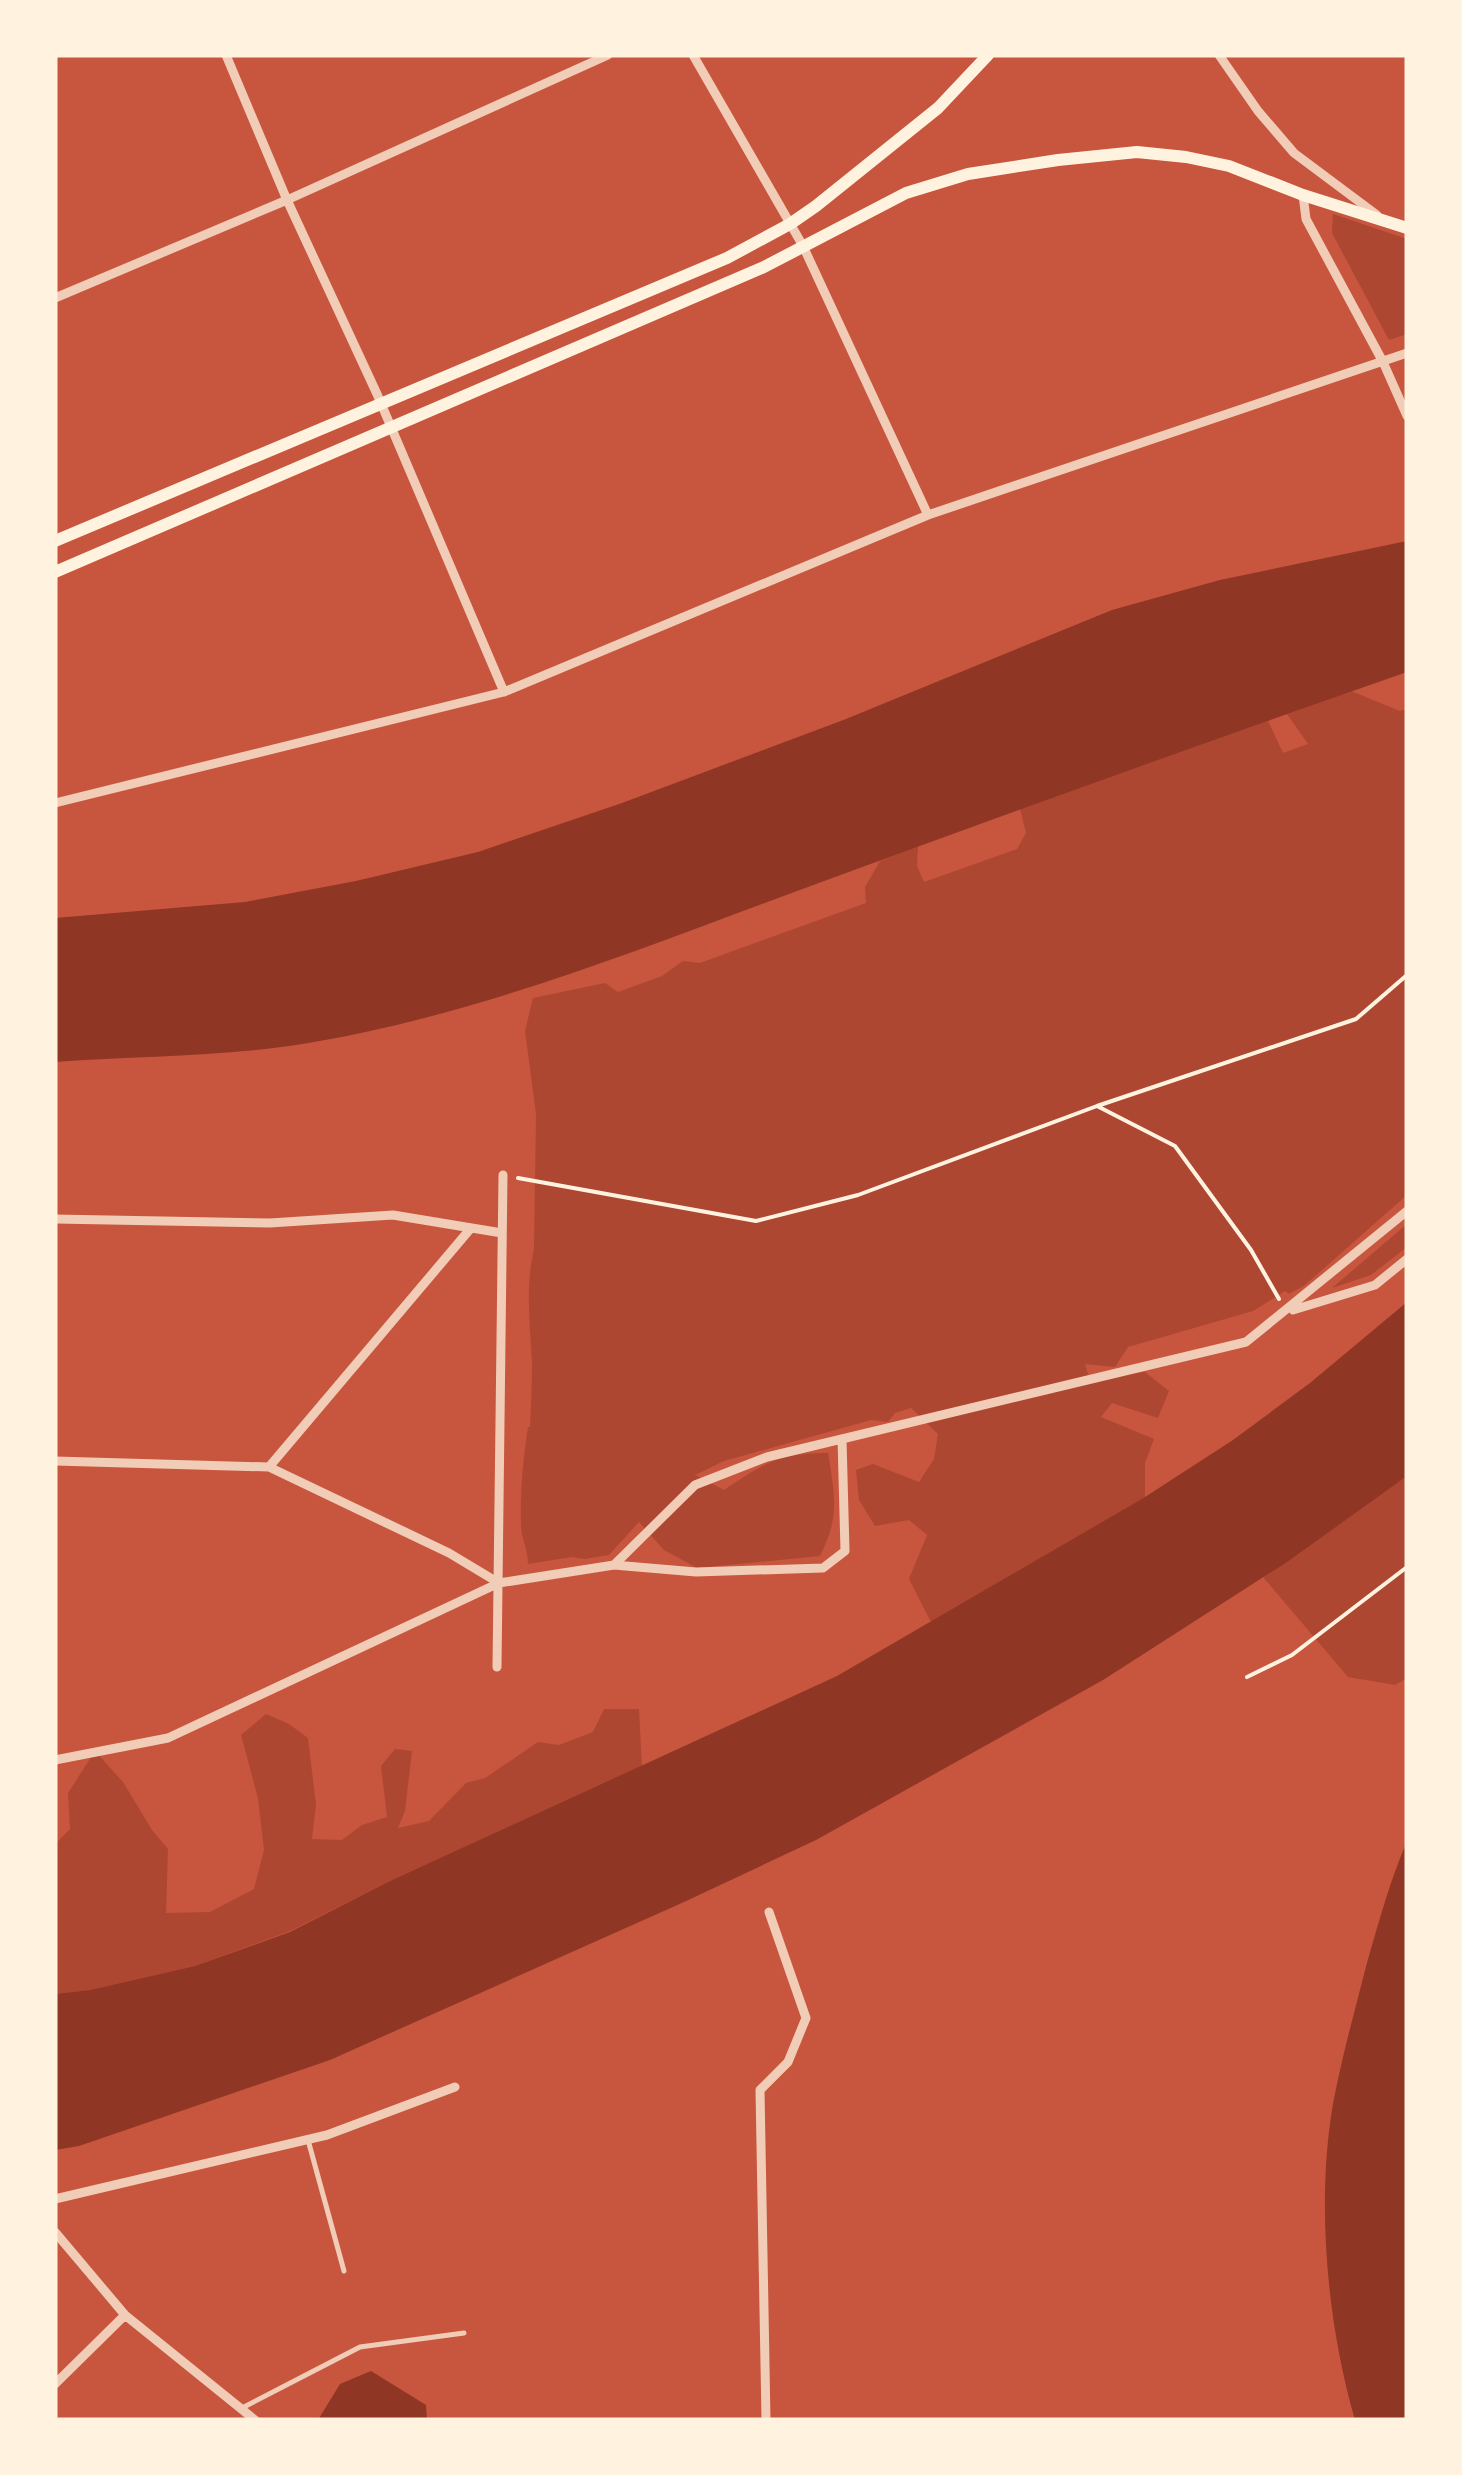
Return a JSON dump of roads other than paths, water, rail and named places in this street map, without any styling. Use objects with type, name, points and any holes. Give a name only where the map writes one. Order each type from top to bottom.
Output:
[{"type":"main road","points":[[55,540],[726,258],[816,206],[938,108],[988,55]]},
{"type":"main road","points":[[55,572],[764,266],[906,193],[968,174],[1137,152],[1186,157],[1229,166],[1303,195],[1407,228]]},
{"type":"street","points":[[226,55],[504,692]]},
{"type":"street","points":[[55,298],[288,200],[608,55]]},
{"type":"street","points":[[692,55],[802,246],[928,515]]},
{"type":"street","points":[[1219,55],[1258,111],[1294,153],[1382,219]]},
{"type":"street","points":[[1303,195],[1306,219],[1383,362],[1407,416]]},
{"type":"street","points":[[55,803],[504,692],[928,515],[1407,353]]},
{"type":"street","points":[[497,1668],[503,1175]]},
{"type":"street","points":[[614,1565],[694,1485],[767,1457],[1246,1342],[1407,1212]]},
{"type":"street","points":[[55,1218],[270,1223],[393,1215],[502,1233]]},
{"type":"street","points":[[270,1468],[471,1228]]},
{"type":"street","points":[[1286,1312],[1375,1285],[1407,1258]]},
{"type":"street","points":[[55,1760],[168,1738],[499,1583],[614,1565],[696,1572],[824,1568],[844,1551],[842,1439]]},
{"type":"street","points":[[55,1460],[270,1468],[449,1553],[499,1583]]},
{"type":"street","points":[[766,2420],[760,2090],[788,2062],[806,2018],[768,1912]]},
{"type":"street","points":[[55,2200],[308,2140],[454,2086]]},
{"type":"street","points":[[55,2232],[125,2315],[254,2420]]},
{"type":"street","points":[[55,2384],[125,2315]]},
{"type":"lane","points":[[308,2140],[344,2271]]},
{"type":"lane","points":[[241,2408],[360,2347],[464,2333]]}]
